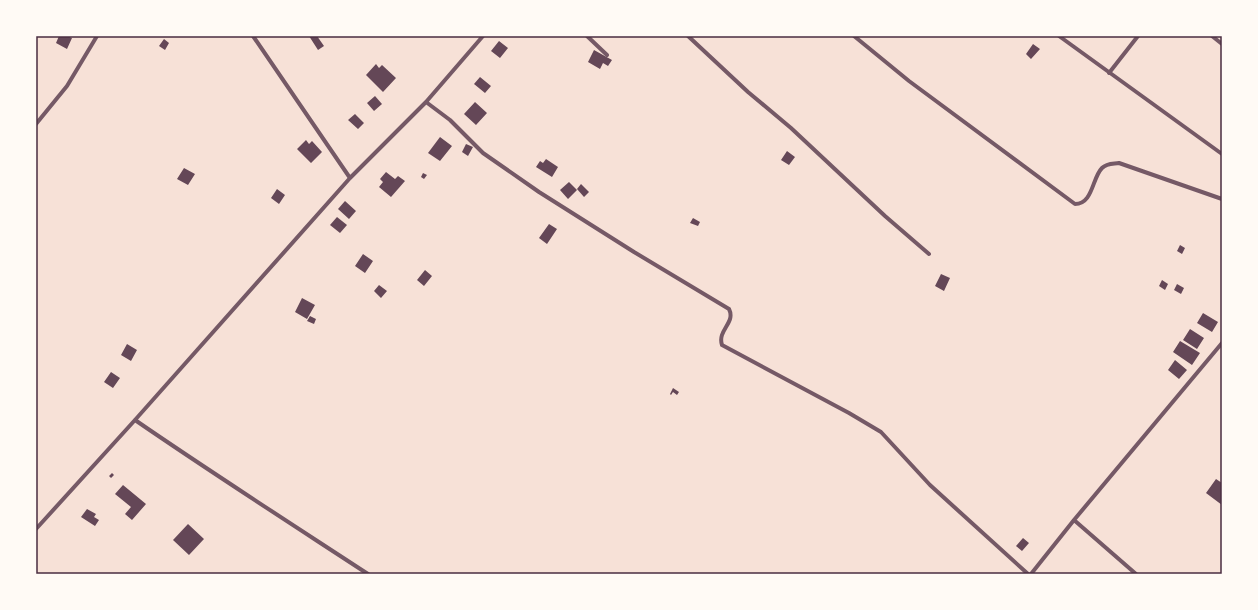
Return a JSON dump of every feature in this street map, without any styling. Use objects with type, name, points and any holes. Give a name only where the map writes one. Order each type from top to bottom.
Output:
[{"type":"street","points":[[36,124],[67,86],[97,36]]},
{"type":"street","points":[[253,36],[350,178]]},
{"type":"street","points":[[36,528],[135,420],[350,178],[426,102],[483,36]]},
{"type":"street","points":[[587,36],[607,55]]},
{"type":"street","points":[[688,36],[748,92],[791,128],[885,216],[929,254]]},
{"type":"street","points":[[854,36],[909,81],[1075,204],[1080,204],[1087,198],[1101,169],[1109,164],[1119,163],[1222,199]]},
{"type":"street","points":[[1059,36],[1222,154]]},
{"type":"street","points":[[1109,73],[1138,36]]},
{"type":"street","points":[[1212,36],[1222,44]]},
{"type":"street","points":[[426,102],[450,120],[483,153],[539,192],[634,252],[729,309],[731,314],[730,319],[721,335],[720,340],[722,345],[849,412],[880,432],[930,484],[1030,574],[1222,343]]},
{"type":"street","points":[[135,420],[248,497],[368,574]]},
{"type":"street","points":[[1074,520],[1136,574]]},
{"type":"building","points":[[59,36],[67,36],[72,38],[67,49],[56,43]]},
{"type":"building","points":[[309,36],[317,36],[324,46],[318,50]]},
{"type":"building","points":[[164,39],[169,43],[165,50],[159,46]]},
{"type":"building","points":[[499,41],[508,48],[500,58],[491,51]]},
{"type":"building","points":[[1033,44],[1040,49],[1031,59],[1026,54]]},
{"type":"building","points":[[594,50],[612,60],[608,66],[603,63],[600,69],[588,62]]},
{"type":"building","points":[[376,64],[379,68],[382,65],[396,78],[383,92],[366,75]]},
{"type":"building","points":[[480,77],[491,86],[485,93],[474,84]]},
{"type":"building","points":[[375,96],[382,104],[374,111],[367,103]]},
{"type":"building","points":[[475,102],[487,113],[476,125],[464,114]]},
{"type":"building","points":[[355,114],[364,123],[358,129],[348,120]]},
{"type":"building","points":[[440,137],[452,146],[440,161],[428,153]]},
{"type":"building","points":[[306,140],[309,144],[312,141],[322,152],[311,163],[297,149]]},
{"type":"building","points":[[466,144],[473,147],[468,156],[462,152]]},
{"type":"building","points":[[787,151],[795,157],[789,165],[781,160]]},
{"type":"building","points":[[546,159],[558,167],[552,177],[536,167],[540,161],[543,163]]},
{"type":"building","points":[[184,168],[195,174],[188,185],[177,179]]},
{"type":"building","points":[[386,172],[395,179],[398,176],[405,181],[391,197],[379,187],[383,182],[380,179]]},
{"type":"building","points":[[423,173],[427,175],[424,179],[421,177]]},
{"type":"building","points":[[569,182],[577,190],[568,199],[560,190]]},
{"type":"building","points":[[581,184],[589,192],[584,197],[577,189]]},
{"type":"building","points":[[277,189],[285,195],[279,204],[271,198]]},
{"type":"building","points":[[345,201],[356,211],[349,219],[338,209]]},
{"type":"building","points":[[337,217],[347,225],[340,233],[330,225]]},
{"type":"building","points":[[693,218],[700,222],[698,226],[690,223]]},
{"type":"building","points":[[549,224],[557,229],[547,244],[539,238]]},
{"type":"building","points":[[1180,245],[1185,248],[1182,254],[1177,251]]},
{"type":"building","points":[[363,254],[373,261],[365,273],[355,266]]},
{"type":"building","points":[[425,270],[432,276],[424,286],[417,280]]},
{"type":"building","points":[[941,274],[950,278],[944,291],[935,286]]},
{"type":"building","points":[[1162,280],[1168,284],[1165,290],[1159,286]]},
{"type":"building","points":[[1177,284],[1184,288],[1181,294],[1174,290]]},
{"type":"building","points":[[379,285],[387,291],[381,298],[374,291]]},
{"type":"building","points":[[302,298],[315,305],[307,319],[295,312]]},
{"type":"building","points":[[1203,313],[1218,322],[1212,332],[1197,323]]},
{"type":"building","points":[[310,316],[316,319],[314,324],[307,321]]},
{"type":"building","points":[[1190,329],[1204,338],[1197,349],[1183,340]]},
{"type":"building","points":[[1180,341],[1200,353],[1192,365],[1173,352]]},
{"type":"building","points":[[127,344],[137,350],[131,361],[121,355]]},
{"type":"building","points":[[1175,360],[1187,370],[1179,379],[1168,370]]},
{"type":"building","points":[[111,372],[120,378],[113,388],[104,382]]},
{"type":"building","points":[[673,388],[679,392],[677,395],[673,392],[671,395],[670,394]]},
{"type":"building","points":[[112,473],[114,475],[111,478],[109,476]]},
{"type":"building","points":[[1216,479],[1222,483],[1222,505],[1206,493]]},
{"type":"building","points":[[123,485],[146,504],[132,520],[125,514],[131,507],[115,494]]},
{"type":"building","points":[[87,509],[96,514],[94,517],[99,520],[95,526],[81,517]]},
{"type":"building","points":[[188,524],[204,539],[189,555],[173,540]]},
{"type":"building","points":[[1023,538],[1029,543],[1022,551],[1016,546]]}]
